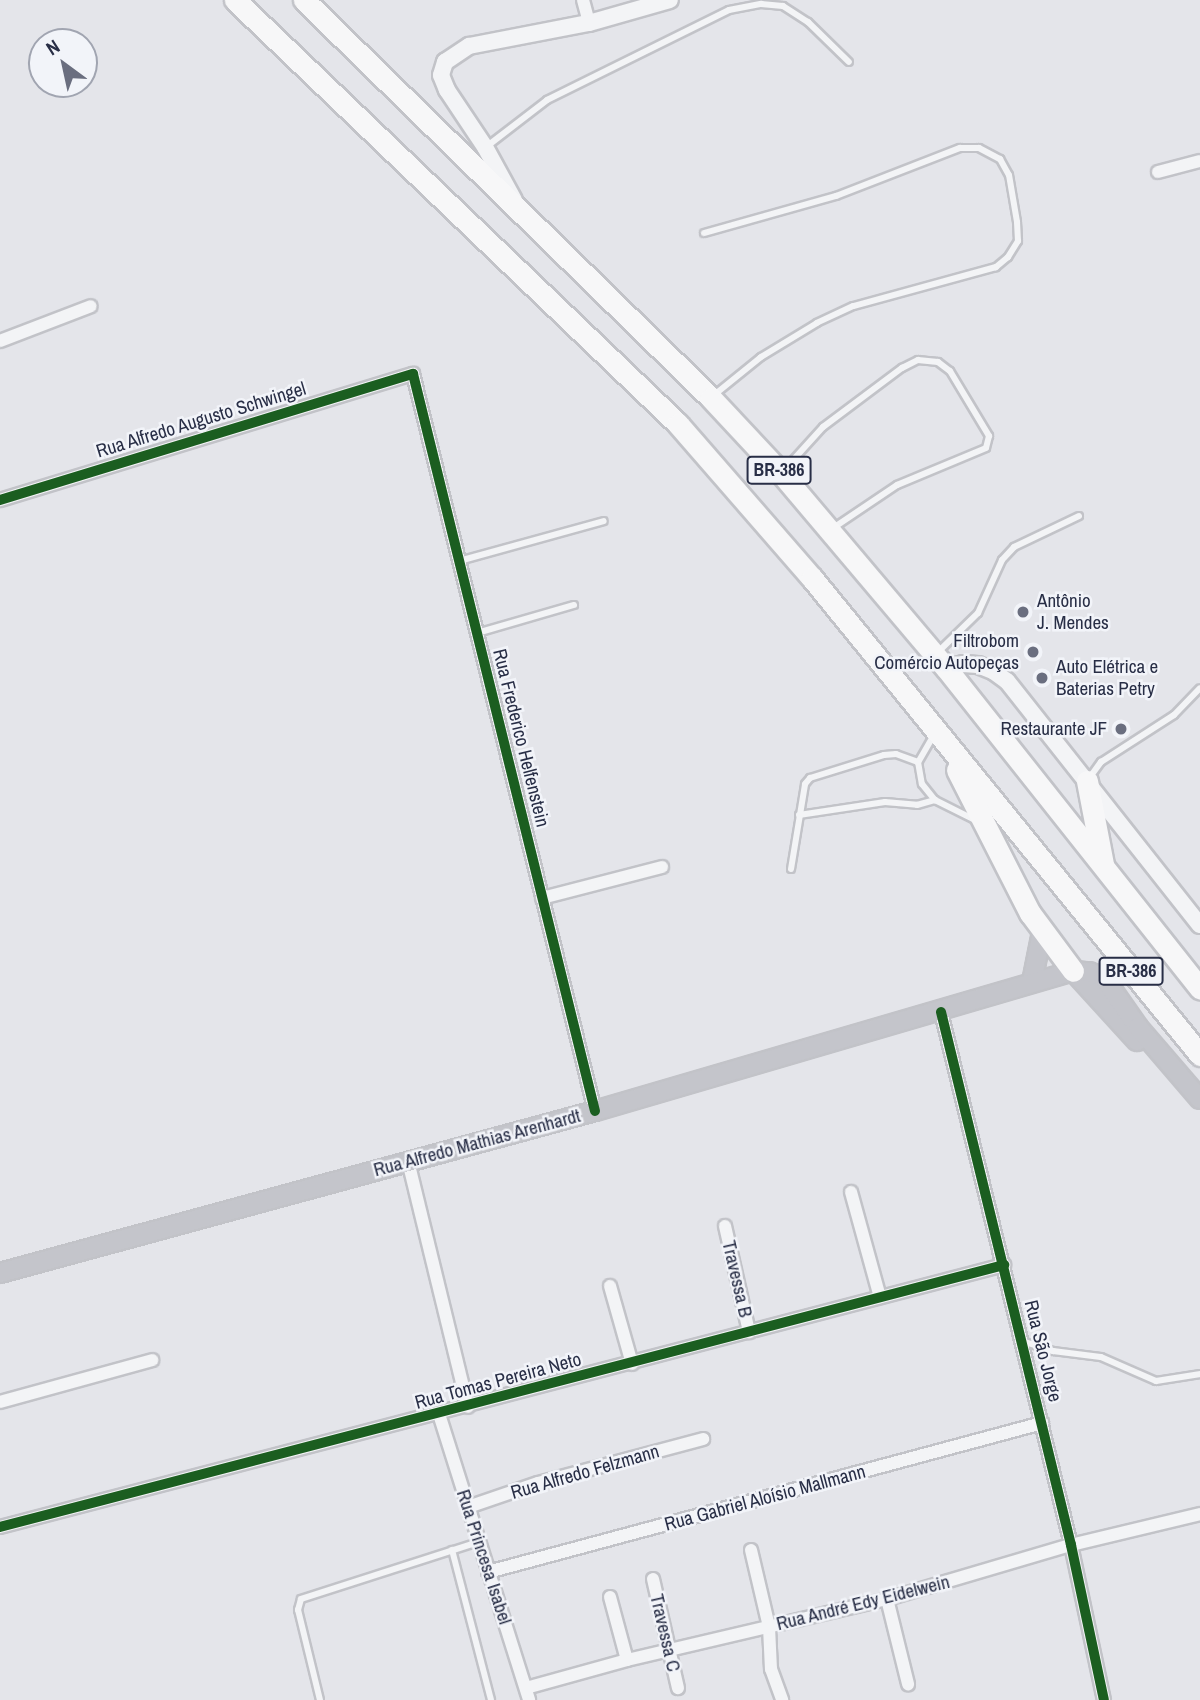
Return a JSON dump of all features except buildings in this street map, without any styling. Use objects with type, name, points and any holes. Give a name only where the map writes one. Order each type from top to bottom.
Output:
[{"type":"highway","name":"BR-386","points":[[235,0],[678,424],[804,568],[1200,1055]]},
{"type":"highway","name":"BR-386","points":[[304,0],[711,398],[781,473],[831,529],[940,662],[1200,989]]},
{"type":"highway","points":[[937,731],[1020,895],[1042,932],[1073,971]]},
{"type":"highway","points":[[1087,781],[1104,870]]},
{"type":"main road","points":[[1032,982],[1042,932]]},
{"type":"main road","points":[[1073,971],[1089,972],[1103,977],[1145,1036],[1200,1098]]},
{"type":"main road","points":[[1073,971],[1200,1113]]},
{"type":"main road","name":"Rua Alfredo Mathias Arenhardt","points":[[0,1273],[595,1111],[941,1012],[1073,971]]},
{"type":"street","points":[[583,0],[589,23]]},
{"type":"street","points":[[520,210],[485,147],[447,90],[441,75],[445,62],[469,46],[589,23],[670,0]]},
{"type":"street","points":[[1158,172],[1200,161]]},
{"type":"street","points":[[0,341],[91,306]]},
{"type":"street","name":"Rua Alfredo Augusto Schwingel","points":[[0,500],[413,374]]},
{"type":"street","name":"Rua Frederico Helfenstein","points":[[413,374],[595,1111]]},
{"type":"street","points":[[940,662],[978,665],[1000,676],[1041,721],[1200,925]]},
{"type":"street","points":[[542,898],[662,867]]},
{"type":"street","name":"Rua São Jorge","points":[[941,1012],[1071,1545],[1104,1700]]},
{"type":"street","points":[[408,1161],[468,1407]]},
{"type":"street","points":[[851,1192],[880,1297]]},
{"type":"street","name":"Travessa B","points":[[725,1226],[749,1332]]},
{"type":"street","name":"Rua Tomas Pereira Neto","points":[[0,1527],[1004,1265]]},
{"type":"street","points":[[610,1286],[632,1364]]},
{"type":"street","points":[[0,1402],[152,1360]]},
{"type":"street","name":"Rua Princesa Isabel","points":[[439,1414],[527,1694]]},
{"type":"street","name":"Rua Gabriel Aloísio Mallmann","points":[[488,1572],[1042,1423]]},
{"type":"street","name":"Rua Alfredo Felzmann","points":[[468,1507],[538,1483],[703,1439]]},
{"type":"street","name":"Rua André Edy Eidelwein","points":[[527,1694],[627,1660],[887,1599],[1071,1545],[1200,1514]]},
{"type":"street","points":[[751,1550],[769,1627],[771,1669],[782,1700]]},
{"type":"street","name":"Travessa C","points":[[653,1579],[678,1688]]},
{"type":"street","points":[[610,1598],[627,1660]]},
{"type":"street","points":[[887,1599],[908,1684]]},
{"type":"lane","points":[[485,147],[547,100],[729,10],[761,4],[783,6],[808,22],[849,62]]},
{"type":"lane","points":[[704,233],[836,195],[960,148],[979,148],[1000,159],[1009,174],[1018,241],[1008,257],[996,267],[853,306],[817,323],[761,358],[711,398]]},
{"type":"lane","points":[[781,473],[824,427],[902,368],[918,360],[938,362],[950,371],[989,436],[986,449],[897,485],[831,529]]},
{"type":"lane","points":[[940,662],[978,613],[1002,560],[1014,547],[1079,516]]},
{"type":"lane","points":[[459,561],[604,522]]},
{"type":"lane","points":[[477,632],[574,605]]},
{"type":"lane","points":[[1087,781],[1101,762],[1174,715],[1200,688]]},
{"type":"lane","points":[[937,731],[918,762],[922,784],[935,800],[984,823]]},
{"type":"lane","points":[[791,869],[805,784],[821,773],[884,755],[897,754],[918,762]]},
{"type":"lane","points":[[799,815],[885,802],[917,805],[935,800]]},
{"type":"lane","points":[[1022,1341],[1053,1351],[1101,1357],[1156,1381],[1200,1374]]},
{"type":"lane","points":[[320,1700],[298,1610],[301,1599],[479,1542]]},
{"type":"lane","points":[[452,1550],[491,1700]]},
{"type":"cycle path","points":[[0,500],[413,374],[595,1111]]},
{"type":"cycle path","points":[[941,1012],[1071,1545],[1104,1700]]},
{"type":"cycle path","points":[[0,1527],[1004,1265]]},
{"type":"place","name":"Antônio J. Mendes","points":[[1023,612]]},
{"type":"place","name":"Filtrobom Comércio Autopeças","points":[[1033,652]]},
{"type":"place","name":"Auto Elétrica e Baterias Petry","points":[[1042,678]]},
{"type":"place","name":"Restaurante JF","points":[[1121,729]]}]
